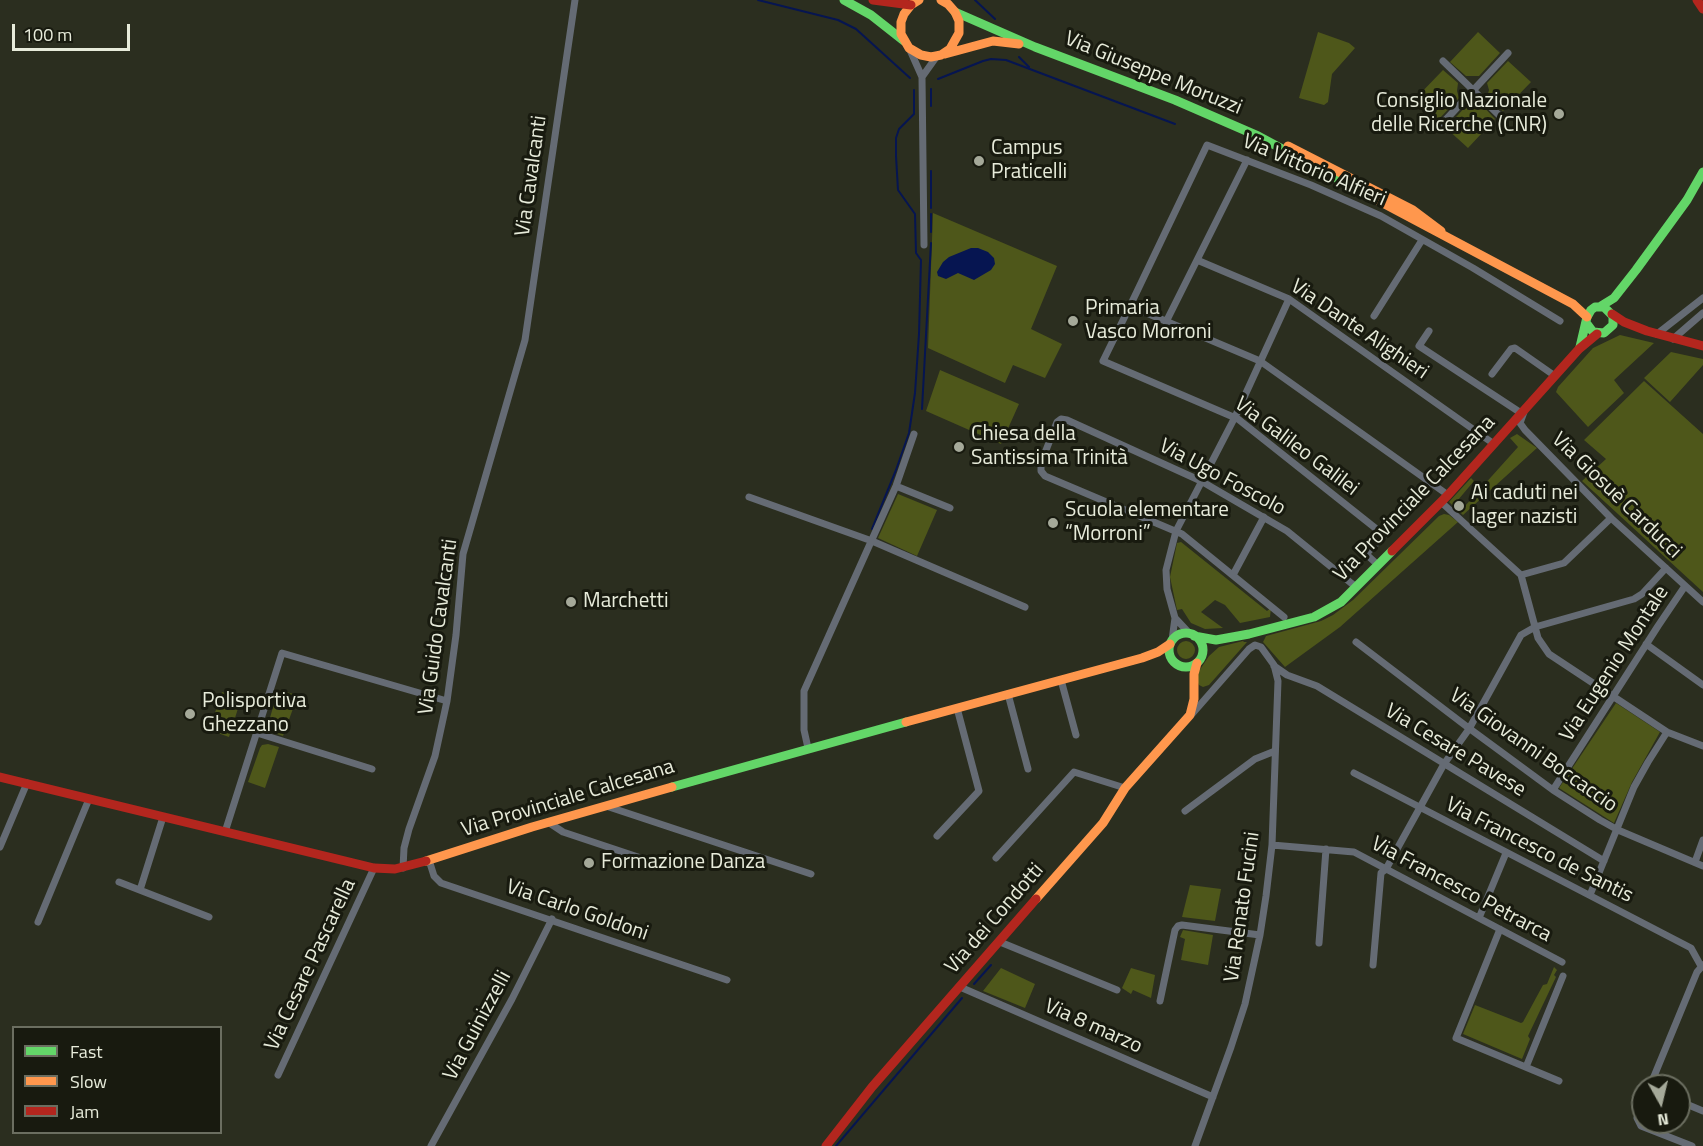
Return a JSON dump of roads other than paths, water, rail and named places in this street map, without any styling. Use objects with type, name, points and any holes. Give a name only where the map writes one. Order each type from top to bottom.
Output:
[{"type":"main road","points":[[844,0],[871,15],[921,55],[938,55],[952,46],[958,37],[959,25],[955,12]]},
{"type":"main road","points":[[873,0],[915,2]]},
{"type":"main road","name":"Via Giuseppe Moruzzi","points":[[941,0],[955,12],[1035,47],[1175,100],[1258,136],[1305,153],[1427,219],[1445,235],[1592,314]]},
{"type":"main road","points":[[1697,0],[1703,9]]},
{"type":"main road","points":[[907,45],[901,34],[901,22],[905,11],[915,2]]},
{"type":"main road","name":"Via Giuseppe Moruzzi","points":[[938,55],[993,41],[1035,47]]},
{"type":"main road","points":[[1579,350],[1592,314],[1614,298],[1687,200],[1703,172]]},
{"type":"main road","points":[[1592,314],[1590,329],[1597,334],[1606,333],[1614,321],[1612,313],[1614,298]]},
{"type":"main road","points":[[1592,314],[1612,313],[1638,328],[1703,346]]},
{"type":"main road","points":[[1611,327],[1638,328]]},
{"type":"main road","name":"Via Provinciale Calcesana","points":[[1192,635],[1208,639],[1227,639],[1314,617],[1336,605],[1444,499],[1523,410],[1597,334]]},
{"type":"main road","points":[[1190,715],[1194,693],[1194,674],[1202,654],[1202,645],[1192,635],[1180,635],[1171,642],[1169,650],[1175,663],[1186,674],[1194,693]]},
{"type":"main road","name":"Via Provinciale Calcesana","points":[[1202,654],[1227,639]]},
{"type":"main road","name":"Via Provinciale Calcesana","points":[[1142,658],[1171,642]]},
{"type":"main road","name":"Via Provinciale Calcesana","points":[[0,777],[374,868],[403,868],[548,822],[808,748],[1142,658],[1162,657],[1175,663]]},
{"type":"main road","points":[[1175,663],[1188,667],[1197,663]]},
{"type":"main road","name":"Via dei Condotti","points":[[826,1146],[872,1087],[1103,824],[1125,788],[1190,715]]},
{"type":"street","name":"Via Cavalcanti","points":[[521,356],[575,0]]},
{"type":"street","points":[[907,45],[922,77],[924,245]]},
{"type":"street","points":[[1439,128],[1508,53]]},
{"type":"street","points":[[922,77],[938,55]]},
{"type":"street","points":[[1443,61],[1503,118]]},
{"type":"street","name":"Via Vittorio Alfieri","points":[[1130,306],[1207,145],[1368,210],[1560,321]]},
{"type":"street","points":[[1166,322],[1246,160]]},
{"type":"street","points":[[1374,316],[1422,240]]},
{"type":"street","name":"Via Dante Alighieri","points":[[1197,260],[1288,299],[1494,444]]},
{"type":"street","points":[[1657,334],[1703,298]]},
{"type":"street","points":[[1171,642],[1175,618],[1166,579],[1169,554],[1176,531],[1235,417],[1288,299]]},
{"type":"street","points":[[1130,306],[1260,361],[1444,499],[1521,574],[1538,638],[1549,654],[1667,732],[1703,746]]},
{"type":"street","name":"Via Galileo Galilei","points":[[1130,306],[1103,361],[1235,417],[1384,535],[1366,554],[1378,565]]},
{"type":"street","points":[[1673,339],[1703,313]]},
{"type":"street","points":[[1429,331],[1419,346],[1523,410]]},
{"type":"street","points":[[1492,374],[1511,349],[1515,348],[1555,376]]},
{"type":"street","name":"Via Guido Cavalcanti","points":[[403,868],[404,848],[435,756],[447,701],[464,554],[521,356]]},
{"type":"street","name":"Via Giosuè Carducci","points":[[1523,410],[1520,420],[1522,427],[1611,518],[1703,602]]},
{"type":"street","name":"Via Ugo Foscolo","points":[[1176,531],[1043,474],[1041,463],[1057,422],[1060,419],[1067,420],[1202,481],[1293,535],[1356,587]]},
{"type":"street","points":[[808,748],[804,730],[804,691],[896,486],[914,434]]},
{"type":"street","points":[[896,486],[950,508]]},
{"type":"street","points":[[749,497],[872,541],[1025,607]]},
{"type":"street","points":[[1233,576],[1264,517]]},
{"type":"street","points":[[1521,574],[1564,562],[1611,518]]},
{"type":"street","points":[[1176,531],[1284,617]]},
{"type":"street","points":[[1373,965],[1381,873],[1386,869],[1444,764],[1469,729],[1521,635],[1535,627],[1634,599],[1642,594],[1666,568]]},
{"type":"street","name":"Via Eugenio Montale","points":[[1553,789],[1685,586]]},
{"type":"street","points":[[1175,618],[1192,635]]},
{"type":"street","name":"Via Giovanni Boccaccio","points":[[1356,642],[1469,729],[1553,789],[1618,831],[1703,866]]},
{"type":"street","points":[[1646,644],[1703,685]]},
{"type":"street","name":"Via dei Condotti","points":[[1190,715],[1252,646],[1258,645],[1274,666]]},
{"type":"street","points":[[225,832],[282,653],[447,701]]},
{"type":"street","name":"Via Cesare Pavese","points":[[1274,666],[1287,675],[1317,686],[1604,861]]},
{"type":"street","name":"Via Renato Fucini","points":[[1195,1146],[1240,1020],[1260,935],[1272,844],[1278,681],[1274,666]]},
{"type":"street","points":[[1278,681],[1287,675]]},
{"type":"street","points":[[1061,680],[1076,735]]},
{"type":"street","points":[[1194,693],[1210,693]]},
{"type":"street","points":[[1008,694],[1028,769]]},
{"type":"street","points":[[938,836],[979,792],[957,708]]},
{"type":"street","points":[[1590,896],[1634,788],[1667,732]]},
{"type":"street","points":[[257,734],[372,769]]},
{"type":"street","points":[[1185,811],[1256,759],[1275,752]]},
{"type":"street","points":[[996,858],[1074,772],[1125,788]]},
{"type":"street","name":"Via Francesco de Santis","points":[[1354,773],[1691,948],[1702,966]]},
{"type":"street","points":[[0,847],[27,783]]},
{"type":"street","points":[[38,922],[89,799]]},
{"type":"street","points":[[605,806],[811,874]]},
{"type":"street","points":[[140,890],[163,817]]},
{"type":"street","points":[[548,822],[563,832],[653,862]]},
{"type":"street","points":[[1695,862],[1703,840]]},
{"type":"street","name":"Via Francesco Petrarca","points":[[1272,844],[1354,852],[1562,962]]},
{"type":"street","points":[[1319,943],[1326,849]]},
{"type":"street","points":[[1479,918],[1506,853]]},
{"type":"street","name":"Via Carlo Goldoni","points":[[429,860],[434,876],[441,883],[727,980]]},
{"type":"street","name":"Via Cesare Pascarella","points":[[278,1076],[374,868]]},
{"type":"street","points":[[119,882],[209,916]]},
{"type":"street","name":"Via Guinizzelli","points":[[431,1146],[512,999],[552,919]]},
{"type":"street","points":[[1160,1000],[1175,930],[1178,926],[1260,935]]},
{"type":"street","points":[[1500,929],[1456,1038],[1559,1081]]},
{"type":"street","points":[[1000,942],[1117,990]]},
{"type":"street","points":[[1655,1074],[1697,972],[1702,966]]},
{"type":"street","points":[[1526,1067],[1563,976]]},
{"type":"street","name":"Via 8 marzo","points":[[960,987],[1213,1097]]},
{"type":"street","points":[[1662,1134],[1692,1146]]},
{"type":"waterway","points":[[758,0],[838,20],[856,29],[910,78]]},
{"type":"waterway","points":[[975,0],[995,19]]},
{"type":"waterway","points":[[1019,57],[1029,67]]},
{"type":"waterway","points":[[938,79],[983,61],[1006,60],[1175,124]]},
{"type":"waterway","points":[[931,89],[931,106]]},
{"type":"waterway","points":[[872,529],[909,433],[915,393],[921,260],[916,253],[915,214],[898,190],[896,156],[896,138],[899,129],[914,114],[914,90]]},
{"type":"waterway","points":[[931,171],[931,208]]},
{"type":"waterway","points":[[931,214],[931,232]]},
{"type":"waterway","points":[[922,409],[931,243]]},
{"type":"waterway","points":[[974,984],[991,965]]},
{"type":"waterway","points":[[836,1146],[962,998]]},
{"type":"place","name":"Consiglio Nazionale delle Ricerche (CNR)","points":[[1559,114]]},
{"type":"place","name":"Campus Praticelli","points":[[979,161]]},
{"type":"place","name":"Primaria Vasco Morroni","points":[[1073,321]]},
{"type":"place","name":"Chiesa della Santissima Trinità","points":[[959,447]]},
{"type":"place","name":"Ai caduti nei lager nazisti","points":[[1459,506]]},
{"type":"place","name":"Scuola elementare “Morroni”","points":[[1053,523]]},
{"type":"place","name":"Marchetti","points":[[571,602]]},
{"type":"place","name":"Polisportiva Ghezzano","points":[[190,714]]},
{"type":"place","name":"Formazione Danza","points":[[589,863]]}]
